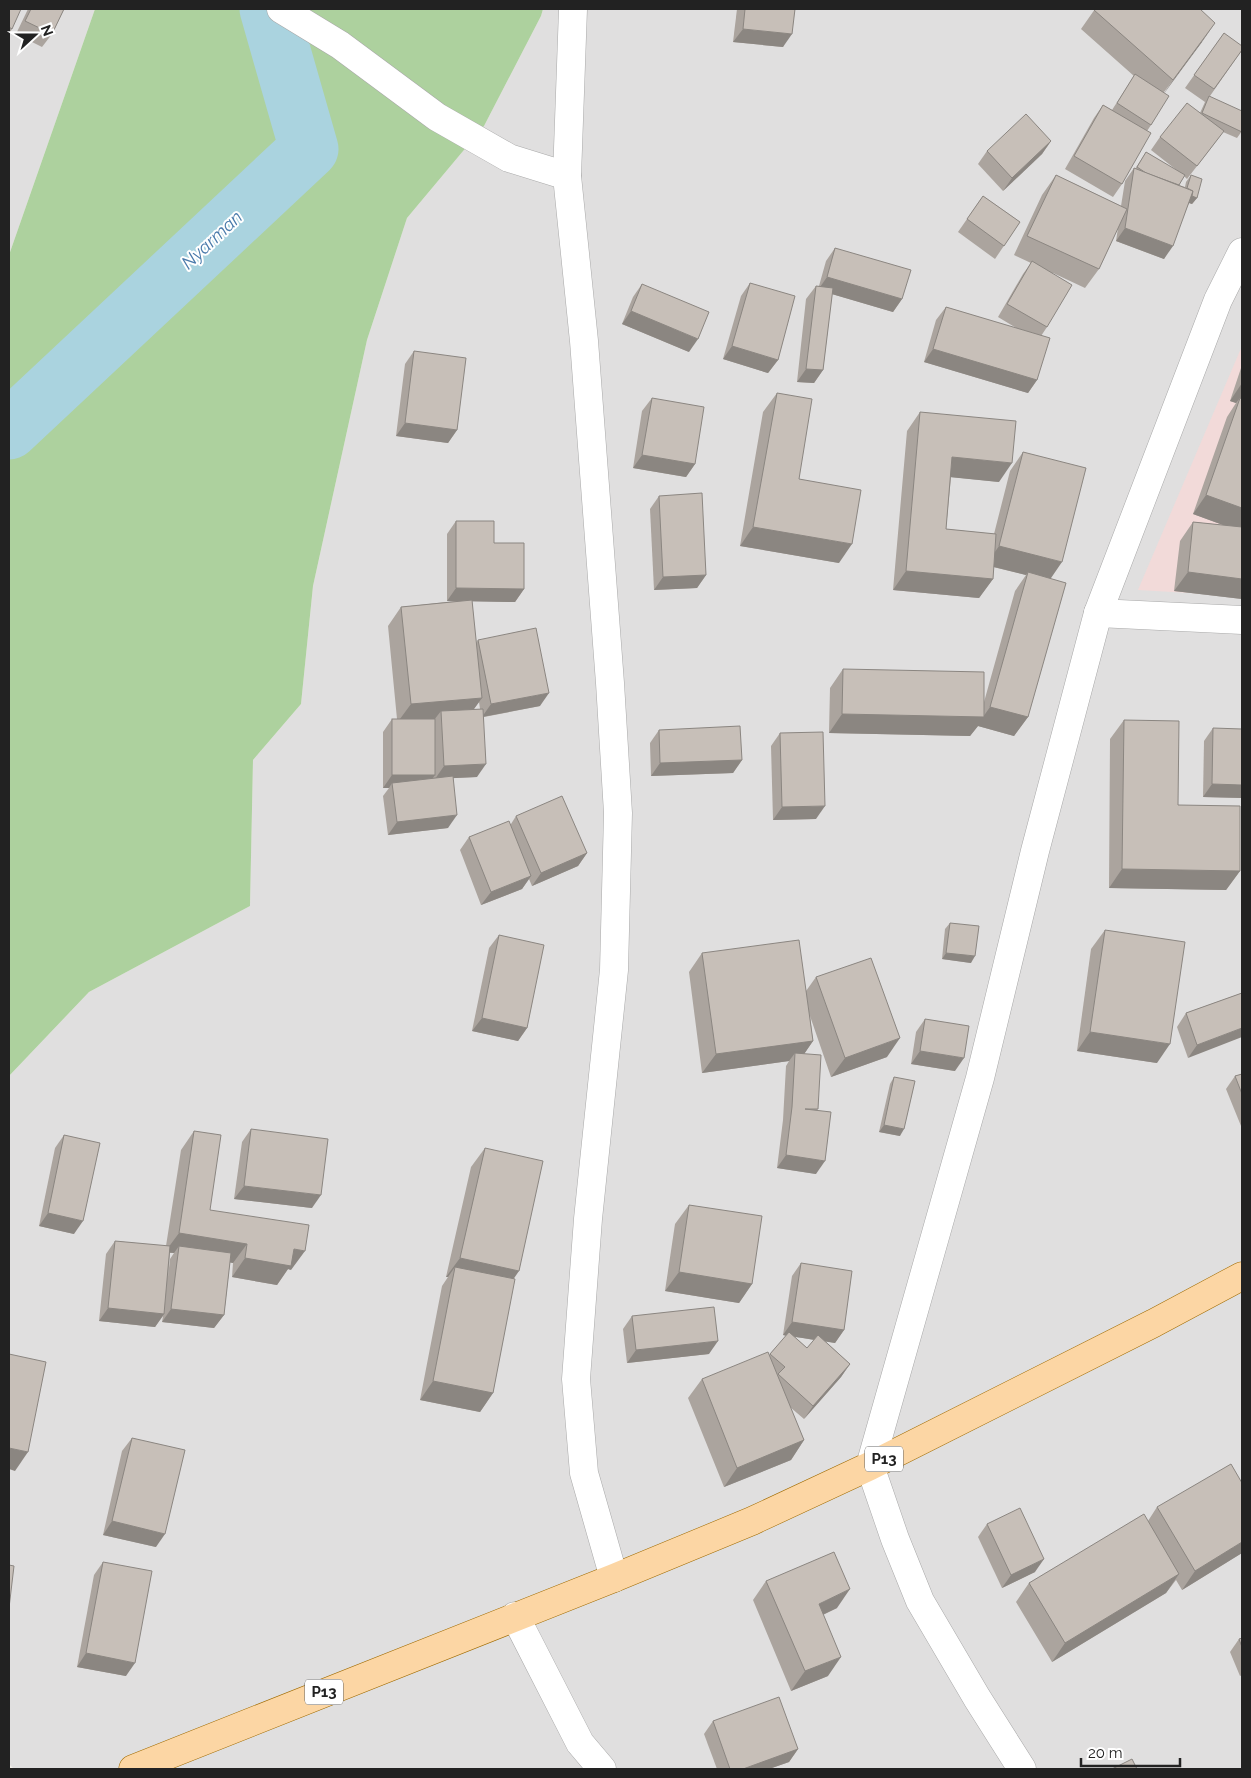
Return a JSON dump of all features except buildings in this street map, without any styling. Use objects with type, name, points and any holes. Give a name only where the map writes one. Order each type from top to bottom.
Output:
[{"type":"main road","name":"P13","points":[[133,1769],[514,1616],[614,1578],[752,1521],[870,1466],[1154,1323],[1242,1276]]},
{"type":"street","points":[[281,9],[340,45],[437,117],[509,158],[567,176]]},
{"type":"street","points":[[573,9],[567,176],[584,341],[618,813],[614,970],[587,1228],[576,1379],[584,1473],[614,1578]]},
{"type":"street","points":[[1022,1769],[977,1698],[920,1601],[895,1539],[870,1466],[980,1078],[1035,852],[1098,613],[1218,300],[1242,252]]},
{"type":"street","points":[[1098,613],[1242,620]]},
{"type":"street","points":[[514,1616],[580,1743],[602,1769]]},
{"type":"shaded area","points":[[9,9],[95,9],[9,255]]},
{"type":"shaded area","points":[[543,9],[1242,9],[1242,1769],[14,1769],[9,1764],[9,1076],[89,992],[250,906],[253,760],[301,704],[313,586],[367,340],[407,218],[484,126]]},
{"type":"shaded area","points":[[1242,346],[1242,596],[1138,590]]},
{"type":"green space","points":[[95,9],[543,9],[484,126],[407,218],[367,340],[313,586],[301,704],[253,760],[250,906],[89,992],[9,1076],[9,255]]},
{"type":"waterway","name":"Nyarman","points":[[9,430],[309,149],[269,9]]}]
